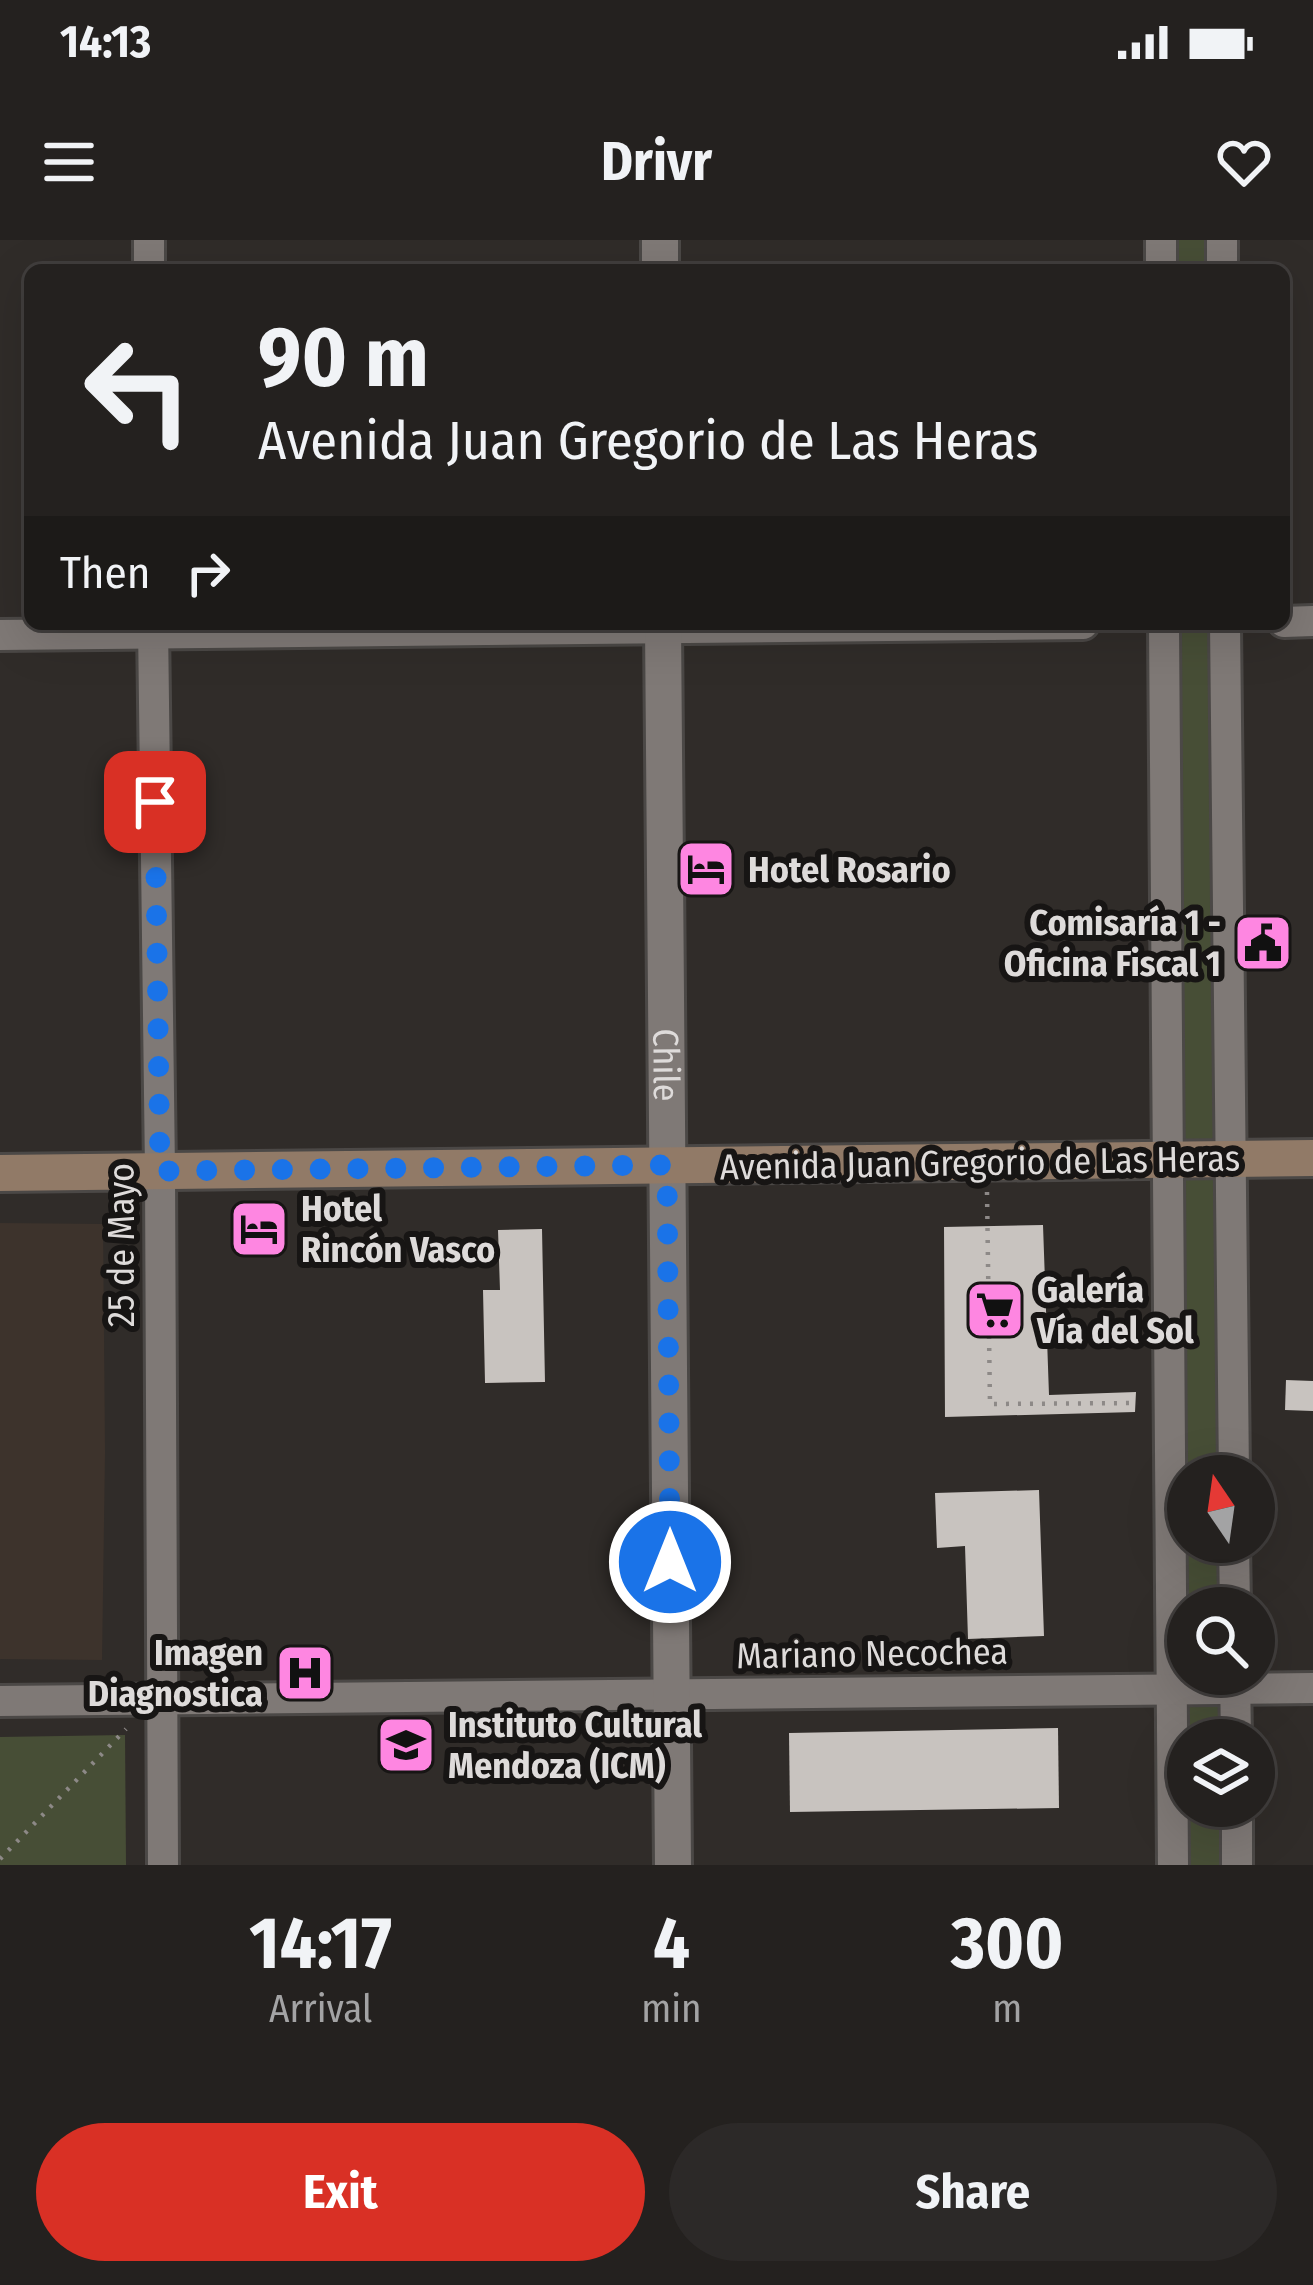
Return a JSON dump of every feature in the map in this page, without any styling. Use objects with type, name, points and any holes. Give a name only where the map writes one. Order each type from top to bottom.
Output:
[{"type":"main road","name":"Avenida Juan Gregorio de Las Heras","points":[[0,1173],[1313,1158]]},
{"type":"street","points":[[0,635],[128,630]]},
{"type":"street","name":"25 de Mayo","points":[[153,630],[163,1865]]},
{"type":"street","name":"Chile","points":[[663,630],[673,1865]]},
{"type":"street","points":[[1164,630],[1171,1587]]},
{"type":"street","points":[[1225,630],[1234,1455]]},
{"type":"street","name":"Mariano Necochea","points":[[1275,1685],[1313,1688]]},
{"type":"street","name":"Mariano Necochea","points":[[0,1701],[1167,1689]]},
{"type":"street","points":[[1172,1695],[1173,1865]]},
{"type":"street","points":[[1237,1827],[1237,1865]]},
{"type":"path","points":[[987,1162],[990,1404],[1170,1403]]},
{"type":"path","points":[[0,1859],[137,1717],[163,1700]]},
{"type":"shaded area","points":[[0,1223],[103,1224],[102,1660],[0,1659]]},
{"type":"green space","points":[[1161,240],[1222,240],[1222,264],[1161,264]]},
{"type":"green space","points":[[1164,630],[1225,630],[1234,1455],[1170,1455]]},
{"type":"green space","points":[[1171,1563],[1234,1563],[1235,1587],[1171,1587]]},
{"type":"green space","points":[[1172,1695],[1235,1695],[1236,1719],[1172,1719]]},
{"type":"green space","points":[[125,1735],[126,1865],[0,1865],[0,1737]]},
{"type":"green space","points":[[1173,1827],[1237,1827],[1237,1865],[1173,1865]]},
{"type":"building","name":"Galería Vía del Sol","points":[[1043,1225],[1049,1395],[1136,1392],[1135,1412],[945,1417],[944,1227]]},
{"type":"building","points":[[542,1229],[545,1382],[485,1383],[483,1290],[500,1290],[498,1230]]},
{"type":"building","points":[[1286,1380],[1313,1381],[1313,1411],[1285,1410]]},
{"type":"building","points":[[1039,1490],[1044,1636],[968,1639],[965,1546],[937,1548],[935,1493]]},
{"type":"building","points":[[1058,1728],[1059,1808],[790,1812],[789,1733]]},
{"type":"place","name":"Hotel Rosario","points":[[706,869]]},
{"type":"place","name":"Comisaría 1 - Oficina Fiscal 1","points":[[1263,943]]},
{"type":"place","name":"Hotel Rincón Vasco","points":[[259,1229]]},
{"type":"place","name":"Galería Vía del Sol","points":[[995,1310]]},
{"type":"place","name":"Imagen Diagnostica","points":[[305,1673]]},
{"type":"place","name":"Instituto Cultural Mendoza (ICM)","points":[[406,1745]]},
{"type":"route","points":[[155,802],[160,1171],[667,1165],[670,1562]]}]
